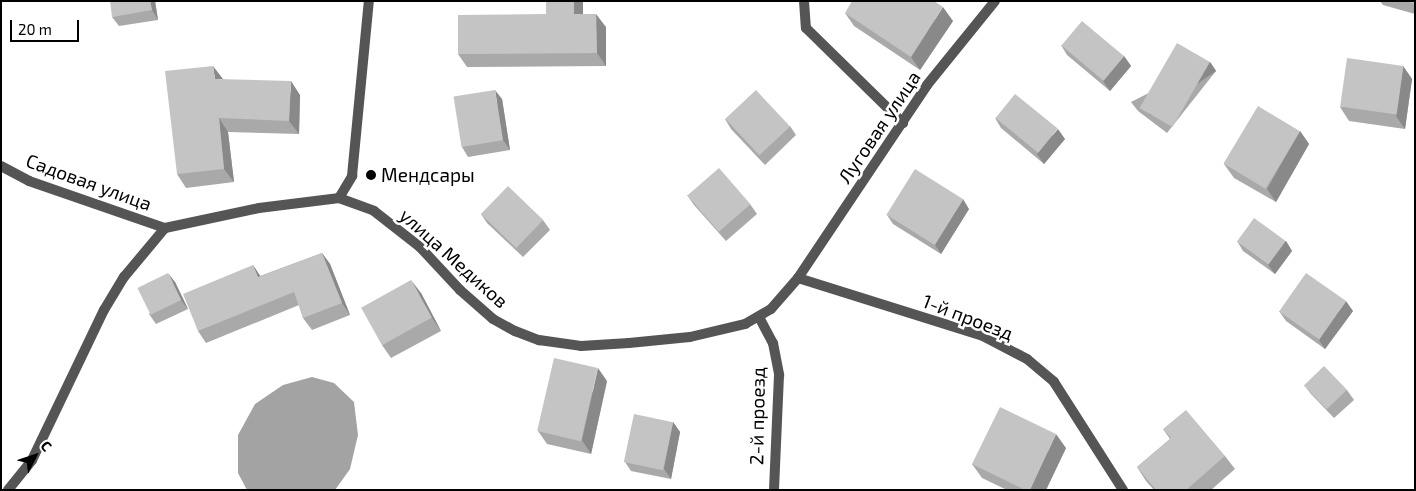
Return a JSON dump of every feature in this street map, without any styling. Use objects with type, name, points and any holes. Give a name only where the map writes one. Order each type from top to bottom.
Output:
[{"type":"street","points":[[8,490],[32,460],[104,310],[124,277],[165,228],[259,208],[338,198],[352,176],[369,1]]},
{"type":"street","points":[[804,1],[806,28],[903,123]]},
{"type":"street","name":"Луговая улица","points":[[798,278],[903,123],[926,85],[995,1]]},
{"type":"street","name":"Садовая улица","points":[[1,166],[37,184],[165,228]]},
{"type":"street","name":"улица Медиков","points":[[338,198],[374,211],[420,247],[460,290],[493,319],[514,331],[539,340],[581,346],[690,337],[745,324],[759,317],[781,299],[798,278]]},
{"type":"street","name":"1-й проезд","points":[[798,278],[983,336],[1027,359],[1054,382],[1123,490]]},
{"type":"street","name":"2-й проезд","points":[[759,317],[773,342],[778,374],[774,490]]},
{"type":"shaded area","points":[[312,377],[334,383],[354,402],[358,435],[350,469],[335,490],[247,490],[238,473],[238,435],[255,404],[283,385]]},
{"type":"building","points":[[110,1],[150,1],[152,10],[112,17]]},
{"type":"building","points":[[546,1],[574,1],[574,14],[596,14],[597,53],[458,54],[458,15],[546,14]]},
{"type":"building","points":[[852,1],[934,1],[943,7],[911,57],[845,13]]},
{"type":"building","points":[[1082,21],[1124,56],[1104,81],[1061,46]]},
{"type":"building","points":[[1177,43],[1210,62],[1172,127],[1140,108]]},
{"type":"building","points":[[1347,58],[1403,66],[1397,114],[1340,107]]},
{"type":"building","points":[[213,66],[215,79],[291,81],[289,121],[219,118],[224,169],[177,174],[165,71]]},
{"type":"building","points":[[495,90],[503,140],[461,147],[454,97]]},
{"type":"building","points":[[756,90],[790,127],[759,155],[725,119]]},
{"type":"building","points":[[1015,94],[1058,129],[1038,153],[995,118]]},
{"type":"building","points":[[1258,106],[1300,131],[1265,189],[1223,163]]},
{"type":"building","points":[[719,168],[750,204],[719,232],[687,196]]},
{"type":"building","points":[[915,169],[963,199],[935,245],[886,215]]},
{"type":"building","points":[[508,186],[543,220],[516,248],[481,214]]},
{"type":"building","points":[[1254,218],[1286,241],[1269,264],[1237,241]]},
{"type":"building","points":[[322,253],[342,303],[303,318],[294,292],[198,331],[183,294],[253,265],[258,277]]},
{"type":"building","points":[[168,273],[181,300],[151,315],[137,288]]},
{"type":"building","points":[[1306,273],[1346,301],[1319,340],[1279,312]]},
{"type":"building","points":[[411,280],[432,318],[382,345],[361,308]]},
{"type":"building","points":[[554,358],[598,368],[581,441],[537,431]]},
{"type":"building","points":[[1324,366],[1347,390],[1327,409],[1304,385]]},
{"type":"building","points":[[1000,407],[1056,434],[1030,490],[1025,490],[972,464]]},
{"type":"building","points":[[1186,410],[1225,456],[1186,490],[1156,490],[1137,467],[1171,438],[1163,429]]},
{"type":"building","points":[[634,414],[673,422],[663,470],[624,462]]},
{"type":"place","name":"Мендсары","points":[[371,175]]}]
